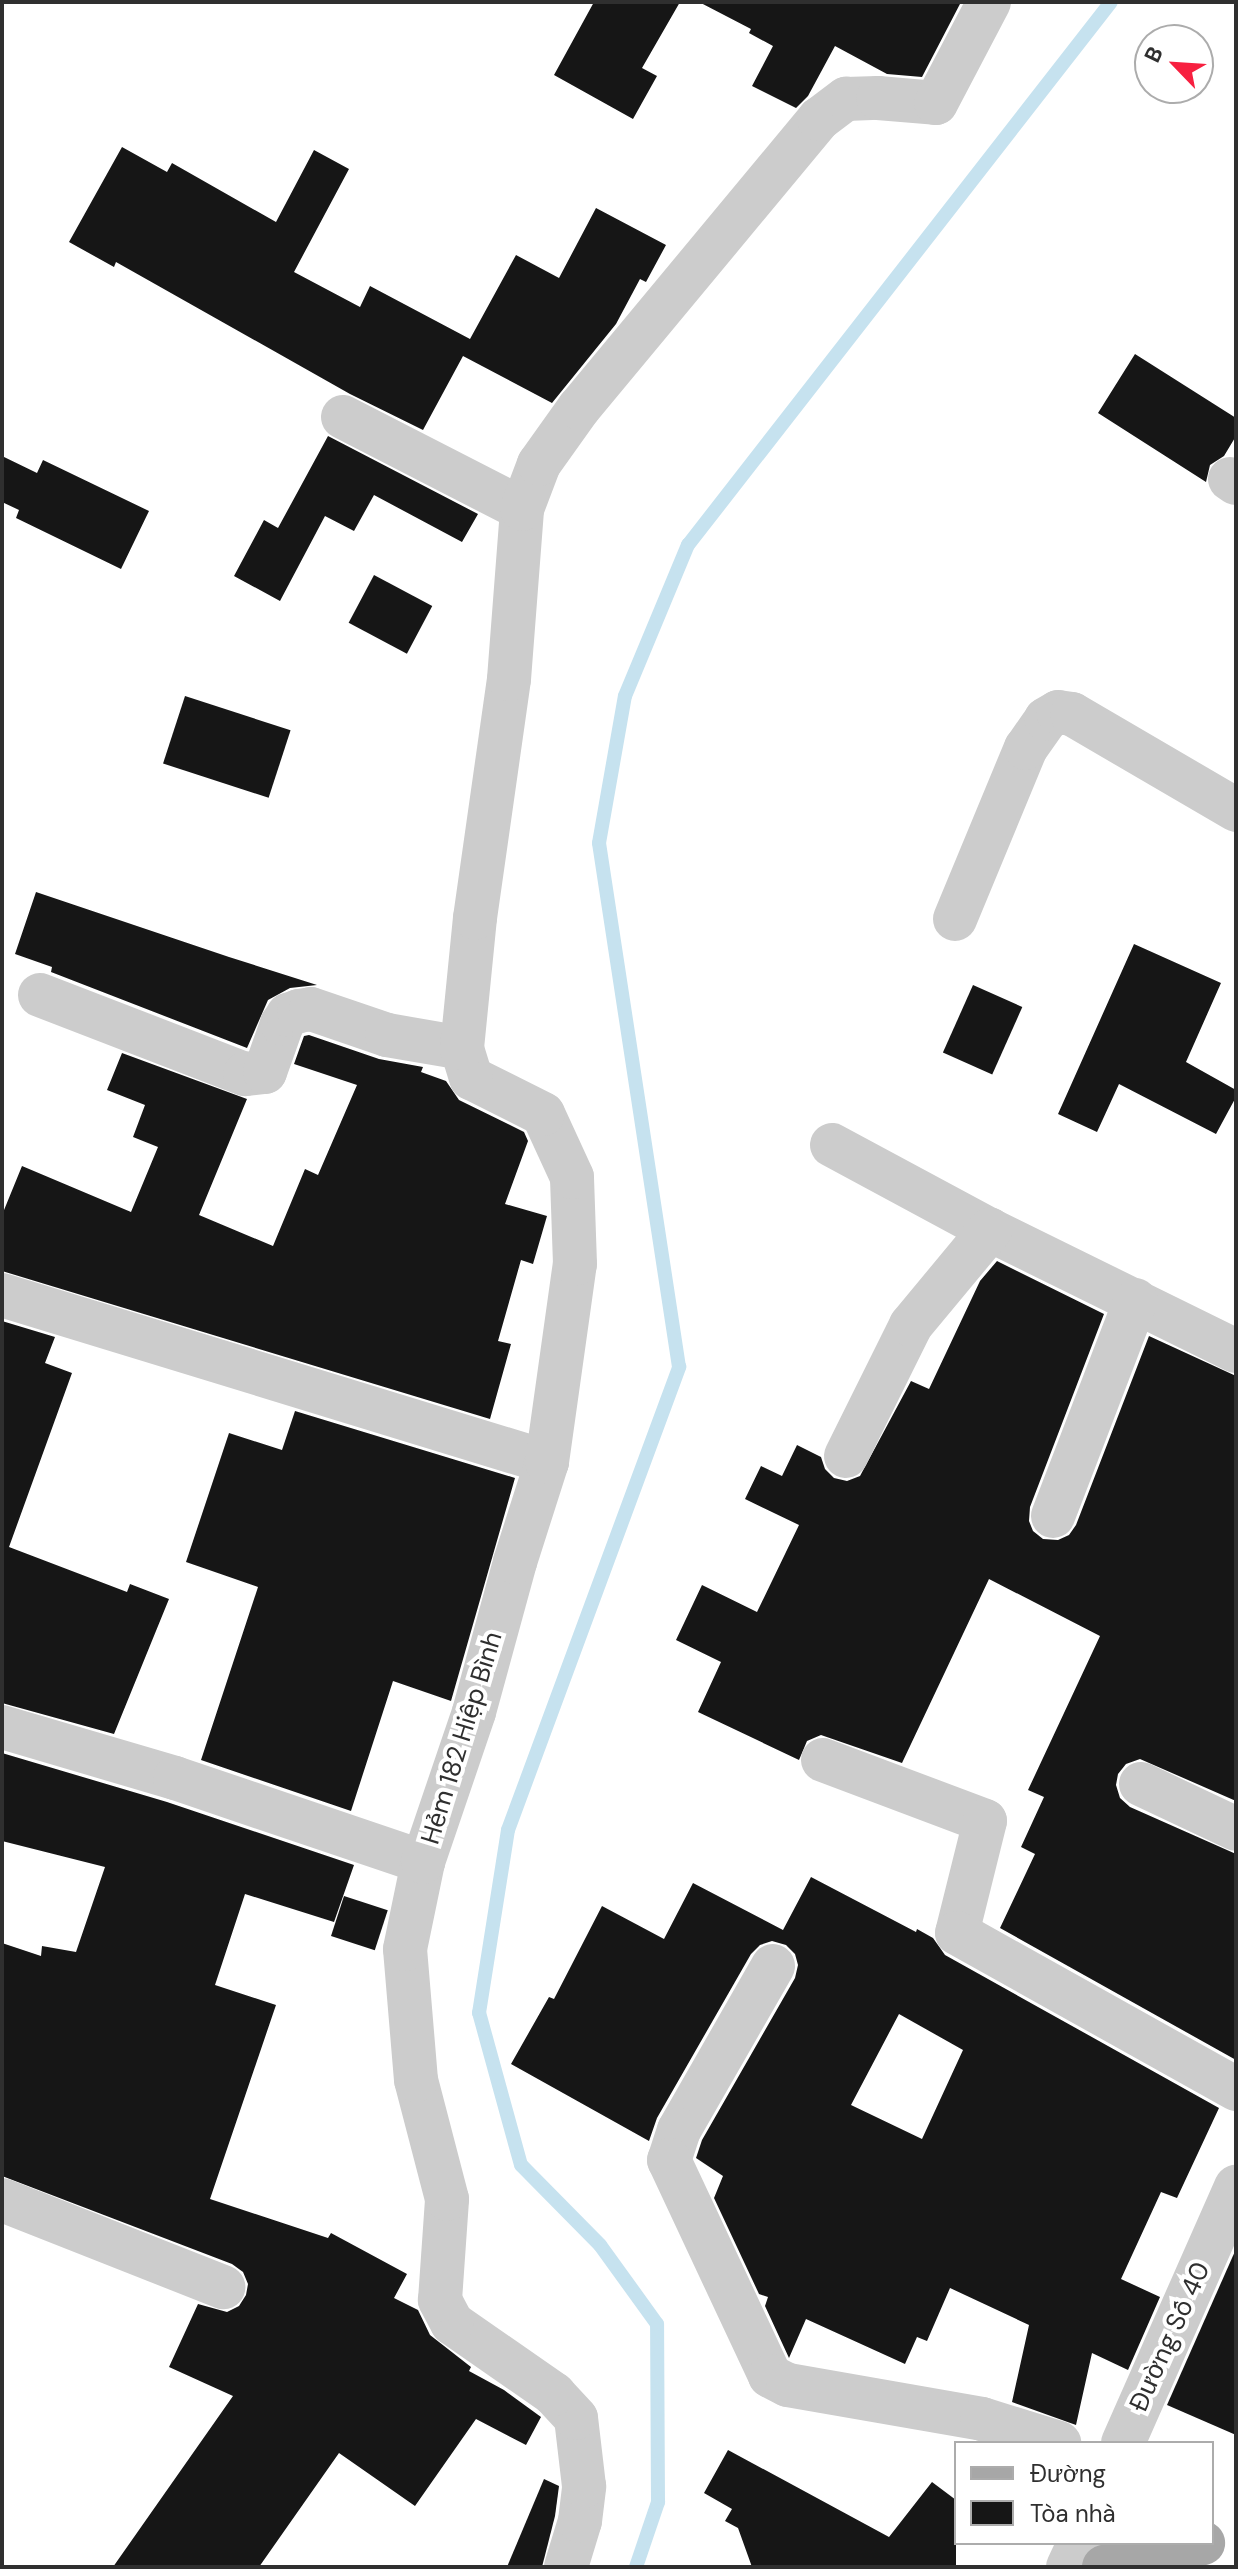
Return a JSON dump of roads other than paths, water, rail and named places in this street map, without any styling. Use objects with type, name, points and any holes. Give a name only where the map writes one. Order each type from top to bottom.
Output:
[{"type":"main road","points":[[1214,2541],[1236,2538]]},
{"type":"main road","points":[[1104,2567],[1195,2545]]},
{"type":"street","points":[[40,995],[245,1074],[265,1072],[288,1015],[311,1009],[387,1035],[462,1048],[475,918],[509,679],[522,509],[539,464],[579,408],[819,119],[846,99],[878,98],[936,103],[989,2]]},
{"type":"street","points":[[343,417],[522,509]]},
{"type":"street","points":[[955,919],[1026,748],[1046,719],[1058,712],[1072,714],[1236,810]]},
{"type":"street","name":"Hẻm 182 Hiệp Bình","points":[[462,1048],[471,1078],[543,1114],[572,1177],[575,1264],[547,1462],[515,1562],[474,1712],[423,1862],[405,1949],[416,2080],[447,2199],[440,2300],[452,2323],[554,2394],[576,2418],[584,2486],[580,2521],[566,2567]]},
{"type":"street","points":[[832,1145],[990,1230],[1236,1351]]},
{"type":"street","points":[[846,1456],[911,1325],[990,1230]]},
{"type":"street","points":[[2,1295],[547,1462]]},
{"type":"street","points":[[1053,1516],[1136,1300]]},
{"type":"street","points":[[2,1727],[175,1778],[423,1862]]},
{"type":"street","points":[[823,1760],[985,1821],[957,1933],[1236,2089]]},
{"type":"street","points":[[1141,1784],[1236,1829]]},
{"type":"street","points":[[773,1966],[679,2130],[669,2160],[770,2376],[788,2385],[982,2419],[1053,2441]]},
{"type":"street","name":"Đường Số 40","points":[[1124,2441],[1236,2187]]},
{"type":"street","points":[[2,2200],[223,2287]]},
{"type":"street","points":[[1068,2567],[1078,2545]]},
{"type":"waterway","points":[[636,2567],[658,2502],[657,2324],[600,2245],[521,2165],[479,2013],[508,1830],[679,1367],[599,843],[625,696],[688,545],[1111,2]]}]
